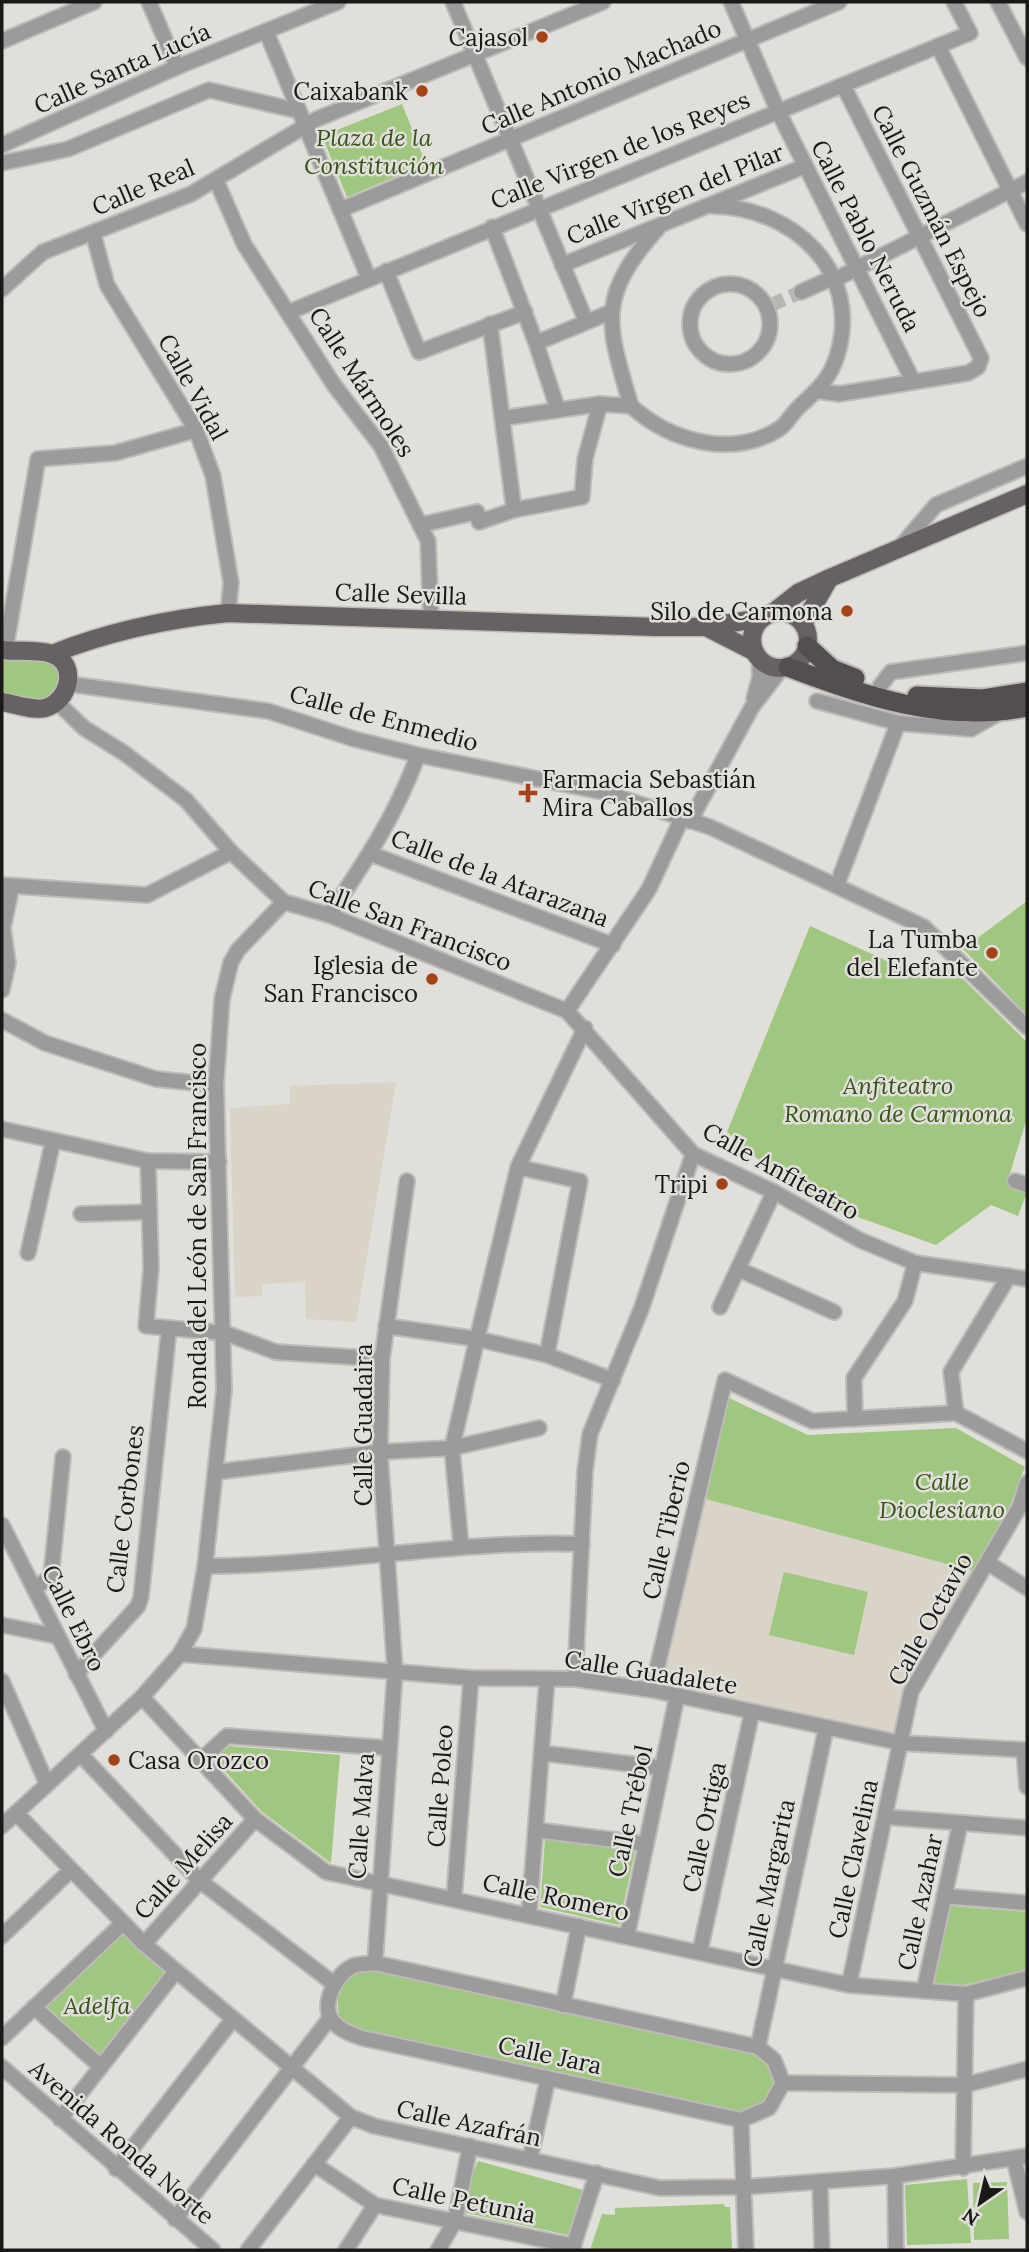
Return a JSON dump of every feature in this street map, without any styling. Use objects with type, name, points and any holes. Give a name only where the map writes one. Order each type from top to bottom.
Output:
[{"type":"highway","points":[[807,646],[832,669],[880,687],[915,696],[952,699],[1025,698]]},
{"type":"highway","points":[[785,667],[914,707],[949,713],[1003,712],[1025,698]]},
{"type":"main road","points":[[757,655],[752,634],[768,615],[799,593],[1027,494]]},
{"type":"main road","points":[[803,624],[830,578]]},
{"type":"main road","name":"Calle Sevilla","points":[[52,654],[97,636],[175,618],[228,613],[706,627]]},
{"type":"main road","points":[[791,614],[803,624],[807,646],[800,659],[785,667],[773,667],[757,655],[706,627],[768,615],[791,614]]},
{"type":"main road","points":[[2,702],[43,709],[58,703],[74,655],[97,636]]},
{"type":"main road","points":[[2,646],[52,654],[68,675]]},
{"type":"street","points":[[2,41],[94,2]]},
{"type":"street","points":[[149,2],[177,68]]},
{"type":"street","name":"Calle Santa Lucía","points":[[2,145],[177,68],[338,2]]},
{"type":"street","points":[[453,2],[586,321]]},
{"type":"street","name":"Calle Real","points":[[2,289],[43,252],[191,194],[305,127],[603,2]]},
{"type":"street","name":"Calle Pablo Neruda","points":[[731,2],[778,111],[914,381]]},
{"type":"street","name":"Calle Antonio Machado","points":[[340,210],[839,2]]},
{"type":"street","name":"Calle Virgen de los Reyes","points":[[289,312],[970,33],[954,2]]},
{"type":"street","points":[[998,2],[1027,58]]},
{"type":"street","points":[[265,31],[369,279]]},
{"type":"street","points":[[938,46],[1027,223]]},
{"type":"street","name":"Calle Guzmán Espejo","points":[[843,85],[981,358],[978,367],[968,373],[914,381]]},
{"type":"street","points":[[2,163],[68,149],[209,90],[299,111]]},
{"type":"street","name":"Calle Virgen del Pilar","points":[[562,265],[805,166]]},
{"type":"street","name":"Calle Mármoles","points":[[216,180],[244,244],[334,385],[381,446],[428,541],[431,620]]},
{"type":"street","points":[[801,292],[857,268],[1027,182]]},
{"type":"street","points":[[659,227],[628,268],[611,312],[612,343],[631,406],[653,424],[679,436],[725,443],[750,440],[777,430],[818,391],[832,369],[840,345],[842,319],[833,279],[814,249],[787,224],[751,210],[712,206]]},
{"type":"street","points":[[492,228],[525,312],[558,410]]},
{"type":"street","name":"Calle Vidal","points":[[93,233],[107,285],[196,430],[214,477],[231,583],[228,613]]},
{"type":"street","points":[[386,271],[419,352],[525,312]]},
{"type":"street","points":[[733,284],[745,287],[769,306],[768,338],[758,352],[746,360],[732,364],[713,360],[702,352],[694,340],[691,323],[695,306],[701,297],[716,287],[733,284]]},
{"type":"street","points":[[536,343],[611,312]]},
{"type":"street","points":[[490,324],[514,510]]},
{"type":"street","points":[[818,391],[839,394],[914,381]]},
{"type":"street","points":[[503,418],[600,404],[631,406]]},
{"type":"street","points":[[420,525],[477,512],[479,522],[514,510],[582,497],[585,459],[600,404]]},
{"type":"street","points":[[2,646],[7,640],[38,459],[115,453],[196,430]]},
{"type":"street","points":[[899,548],[936,505],[1027,466]]},
{"type":"street","points":[[880,687],[891,672],[1027,653]]},
{"type":"street","points":[[752,707],[760,677],[757,655]]},
{"type":"street","points":[[567,1011],[649,889],[686,819],[752,707],[785,667]]},
{"type":"street","name":"Calle de Enmedio","points":[[68,675],[268,711],[354,739],[418,755],[603,792],[686,819],[924,927],[1027,1027]]},
{"type":"street","points":[[817,701],[898,723],[971,729],[1003,712]]},
{"type":"street","name":"Calle San Francisco","points":[[58,703],[83,728],[124,753],[186,800],[231,852],[284,902],[329,915],[567,1011]]},
{"type":"street","points":[[836,885],[898,723]]},
{"type":"street","points":[[329,915],[371,853],[401,800],[418,755]]},
{"type":"street","points":[[2,990],[8,963],[3,928],[7,885],[147,895],[231,852]]},
{"type":"street","name":"Calle de la Atarazana","points":[[371,853],[613,945]]},
{"type":"street","name":"Ronda del León de San Francisco","points":[[2,1826],[142,1697],[180,1654],[194,1629],[205,1566],[224,1390],[225,1333],[216,1085],[222,999],[231,962],[238,950],[284,902]]},
{"type":"street","name":"Calle Anfiteatro","points":[[567,1011],[585,1028],[693,1154],[774,1192],[860,1240],[915,1263],[1027,1279]]},
{"type":"street","points":[[2,1020],[45,1043],[156,1079],[216,1085]]},
{"type":"street","points":[[461,1546],[452,1448],[518,1167],[585,1028]]},
{"type":"street","points":[[3,1133],[148,1161],[219,1162]]},
{"type":"street","points":[[28,1254],[53,1141]]},
{"type":"street","points":[[575,1679],[585,1471],[590,1434],[642,1307],[693,1154]]},
{"type":"street","points":[[148,1161],[151,1268],[146,1326],[225,1333],[276,1352],[382,1359]]},
{"type":"street","points":[[518,1167],[580,1181],[547,1355]]},
{"type":"street","name":"Calle Guadaira","points":[[395,1671],[380,1452],[382,1359],[407,1181]]},
{"type":"street","points":[[720,1307],[774,1192]]},
{"type":"street","points":[[81,1214],[148,1212]]},
{"type":"street","points":[[915,1263],[905,1301],[854,1378],[855,1419],[956,1413],[1027,1451]]},
{"type":"street","points":[[738,1269],[834,1312]]},
{"type":"street","points":[[956,1413],[951,1372],[1009,1276]]},
{"type":"street","points":[[386,1326],[477,1339],[547,1355],[613,1380]]},
{"type":"street","name":"Calle Corbones","points":[[76,1674],[138,1606],[141,1597],[169,1328]]},
{"type":"street","name":"Calle Tiberio","points":[[652,1690],[725,1380],[812,1421],[855,1419]]},
{"type":"street","points":[[216,1472],[380,1452],[452,1448],[539,1428]]},
{"type":"street","points":[[35,1588],[51,1577],[63,1457]]},
{"type":"street","name":"Calle Octavio","points":[[901,1743],[911,1692],[1024,1508],[1027,1483]]},
{"type":"street","name":"Calle Ebro","points":[[2,1525],[106,1731]]},
{"type":"street","points":[[205,1566],[262,1566],[461,1546],[582,1544]]},
{"type":"street","points":[[988,1563],[1027,1588]]},
{"type":"street","points":[[2,1625],[56,1636]]},
{"type":"street","name":"Calle Guadalete","points":[[180,1654],[471,1678],[575,1679],[652,1690],[901,1743],[1026,1751]]},
{"type":"street","name":"Calle Malva","points":[[375,1963],[395,1671]]},
{"type":"street","name":"Calle Poleo","points":[[454,1899],[471,1678]]},
{"type":"street","points":[[530,1915],[547,1679]]},
{"type":"street","points":[[3,1688],[47,1784]]},
{"type":"street","name":"Calle Trébol","points":[[627,1936],[677,1696]]},
{"type":"street","name":"Calle Romero","points":[[142,1697],[255,1819],[326,1872],[849,1985],[966,1994],[1027,1978]]},
{"type":"street","name":"Calle Ortiga","points":[[700,1951],[752,1712]]},
{"type":"street","name":"Calle Margarita","points":[[758,2047],[826,1728]]},
{"type":"street","points":[[201,1760],[227,1736],[388,1748]]},
{"type":"street","name":"Calle Clavelina","points":[[849,1985],[901,1743]]},
{"type":"street","points":[[1026,1751],[1027,1787]]},
{"type":"street","points":[[542,1753],[662,1768]]},
{"type":"street","points":[[80,1755],[200,1881],[334,1984]]},
{"type":"street","name":"Calle Azafrán","points":[[16,1813],[144,1944],[351,2117],[374,2126],[660,2188],[744,2187],[895,2176],[963,2168],[1021,2157]]},
{"type":"street","points":[[886,1817],[1027,1828]]},
{"type":"street","name":"Calle Melisa","points":[[144,1944],[255,1819]]},
{"type":"street","name":"Calle Azahar","points":[[924,1990],[960,1824]]},
{"type":"street","points":[[536,1830],[646,1844]]},
{"type":"street","points":[[2,1936],[71,1870]]},
{"type":"street","points":[[944,1896],[1027,1903]]},
{"type":"street","points":[[2,2038],[122,1924]]},
{"type":"street","points":[[563,2005],[579,1926]]},
{"type":"street","points":[[175,2219],[330,2018],[328,2001],[334,1984],[352,1966],[375,1963],[758,2047],[774,2060],[783,2083]]},
{"type":"street","points":[[60,2119],[176,1971]]},
{"type":"street","points":[[963,2168],[966,1994]]},
{"type":"street","points":[[34,2007],[101,2067]]},
{"type":"street","name":"Calle Jara","points":[[330,2018],[345,2032],[362,2038],[741,2120]]},
{"type":"street","points":[[116,2169],[233,2019]]},
{"type":"street","name":"Avenida Ronda Norte","points":[[2,2067],[116,2169],[213,2250]]},
{"type":"street","points":[[783,2083],[965,2084],[1027,2070]]},
{"type":"street","points":[[530,2159],[548,2078]]},
{"type":"street","points":[[746,2250],[741,2120],[769,2108],[783,2083]]},
{"type":"street","points":[[248,2250],[351,2117]]},
{"type":"street","points":[[438,2250],[455,2221],[470,2146]]},
{"type":"street","points":[[1021,2157],[1027,2212]]},
{"type":"street","name":"Calle Petunia","points":[[314,2164],[375,2204],[573,2248]]},
{"type":"street","points":[[573,2248],[597,2174]]},
{"type":"street","points":[[895,2176],[896,2250]]},
{"type":"street","points":[[820,2182],[822,2250]]},
{"type":"street","points":[[346,2250],[375,2204]]},
{"type":"shaded area","points":[[396,1082],[356,1322],[306,1319],[305,1282],[262,1284],[262,1296],[235,1297],[230,1108],[290,1104],[290,1086]]},
{"type":"shaded area","points":[[706,1499],[973,1571],[903,1690],[894,1733],[663,1683]]},
{"type":"green space","name":"Plaza de la Constitución","points":[[402,104],[426,164],[347,197],[322,136]]},
{"type":"green space","points":[[2,653],[51,660],[60,668],[60,690],[42,702],[2,695]]},
{"type":"green space","points":[[1027,901],[1027,1015],[963,949]]},
{"type":"green space","name":"Anfiteatro Romano de Carmona","points":[[810,926],[916,974],[926,955],[964,980],[1027,1042],[1027,1118],[1007,1183],[1027,1192],[1018,1216],[991,1205],[936,1245],[838,1210],[786,1184],[727,1132]]},
{"type":"green space","name":"Calle Dioclesiano","points":[[729,1398],[808,1435],[956,1428],[1025,1467],[1007,1513],[973,1571],[706,1499]]},
{"type":"green space","points":[[784,1572],[868,1592],[854,1655],[769,1635]]},
{"type":"green space","points":[[229,1746],[340,1755],[331,1863],[261,1811],[214,1759]]},
{"type":"green space","points":[[545,1839],[635,1851],[619,1925],[540,1907]]},
{"type":"green space","points":[[951,1906],[1027,1912],[1027,1970],[963,1985],[934,1983]]},
{"type":"green space","name":"Adelfa","points":[[122,1924],[176,1971],[101,2067],[34,2007]]},
{"type":"green space","points":[[369,1970],[756,2053],[771,2064],[775,2083],[766,2105],[740,2114],[362,2033],[339,2018],[337,1996],[348,1977]]},
{"type":"green space","points":[[478,2161],[591,2192],[577,2237],[457,2211]]},
{"type":"green space","points":[[967,2179],[971,2243],[907,2245],[905,2185]]},
{"type":"green space","points":[[1007,2182],[1009,2239],[974,2240],[973,2183]]},
{"type":"green space","points":[[724,2204],[725,2207],[730,2207],[732,2250],[590,2250],[602,2214],[615,2215],[615,2208]]},
{"type":"tunnel","points":[[771,305],[801,292]]},
{"type":"place","name":"Cajasol","points":[[542,37]]},
{"type":"place","name":"Caixabank","points":[[422,91]]},
{"type":"place","name":"Silo de Carmona","points":[[847,611]]},
{"type":"place","name":"Farmacia Sebastián Mira Caballos","points":[[528,793]]},
{"type":"place","name":"La Tumba del Elefante","points":[[992,953]]},
{"type":"place","name":"Iglesia de San Francisco","points":[[432,979]]},
{"type":"place","name":"Tripi","points":[[722,1184]]},
{"type":"place","name":"Casa Orozco","points":[[114,1760]]}]
